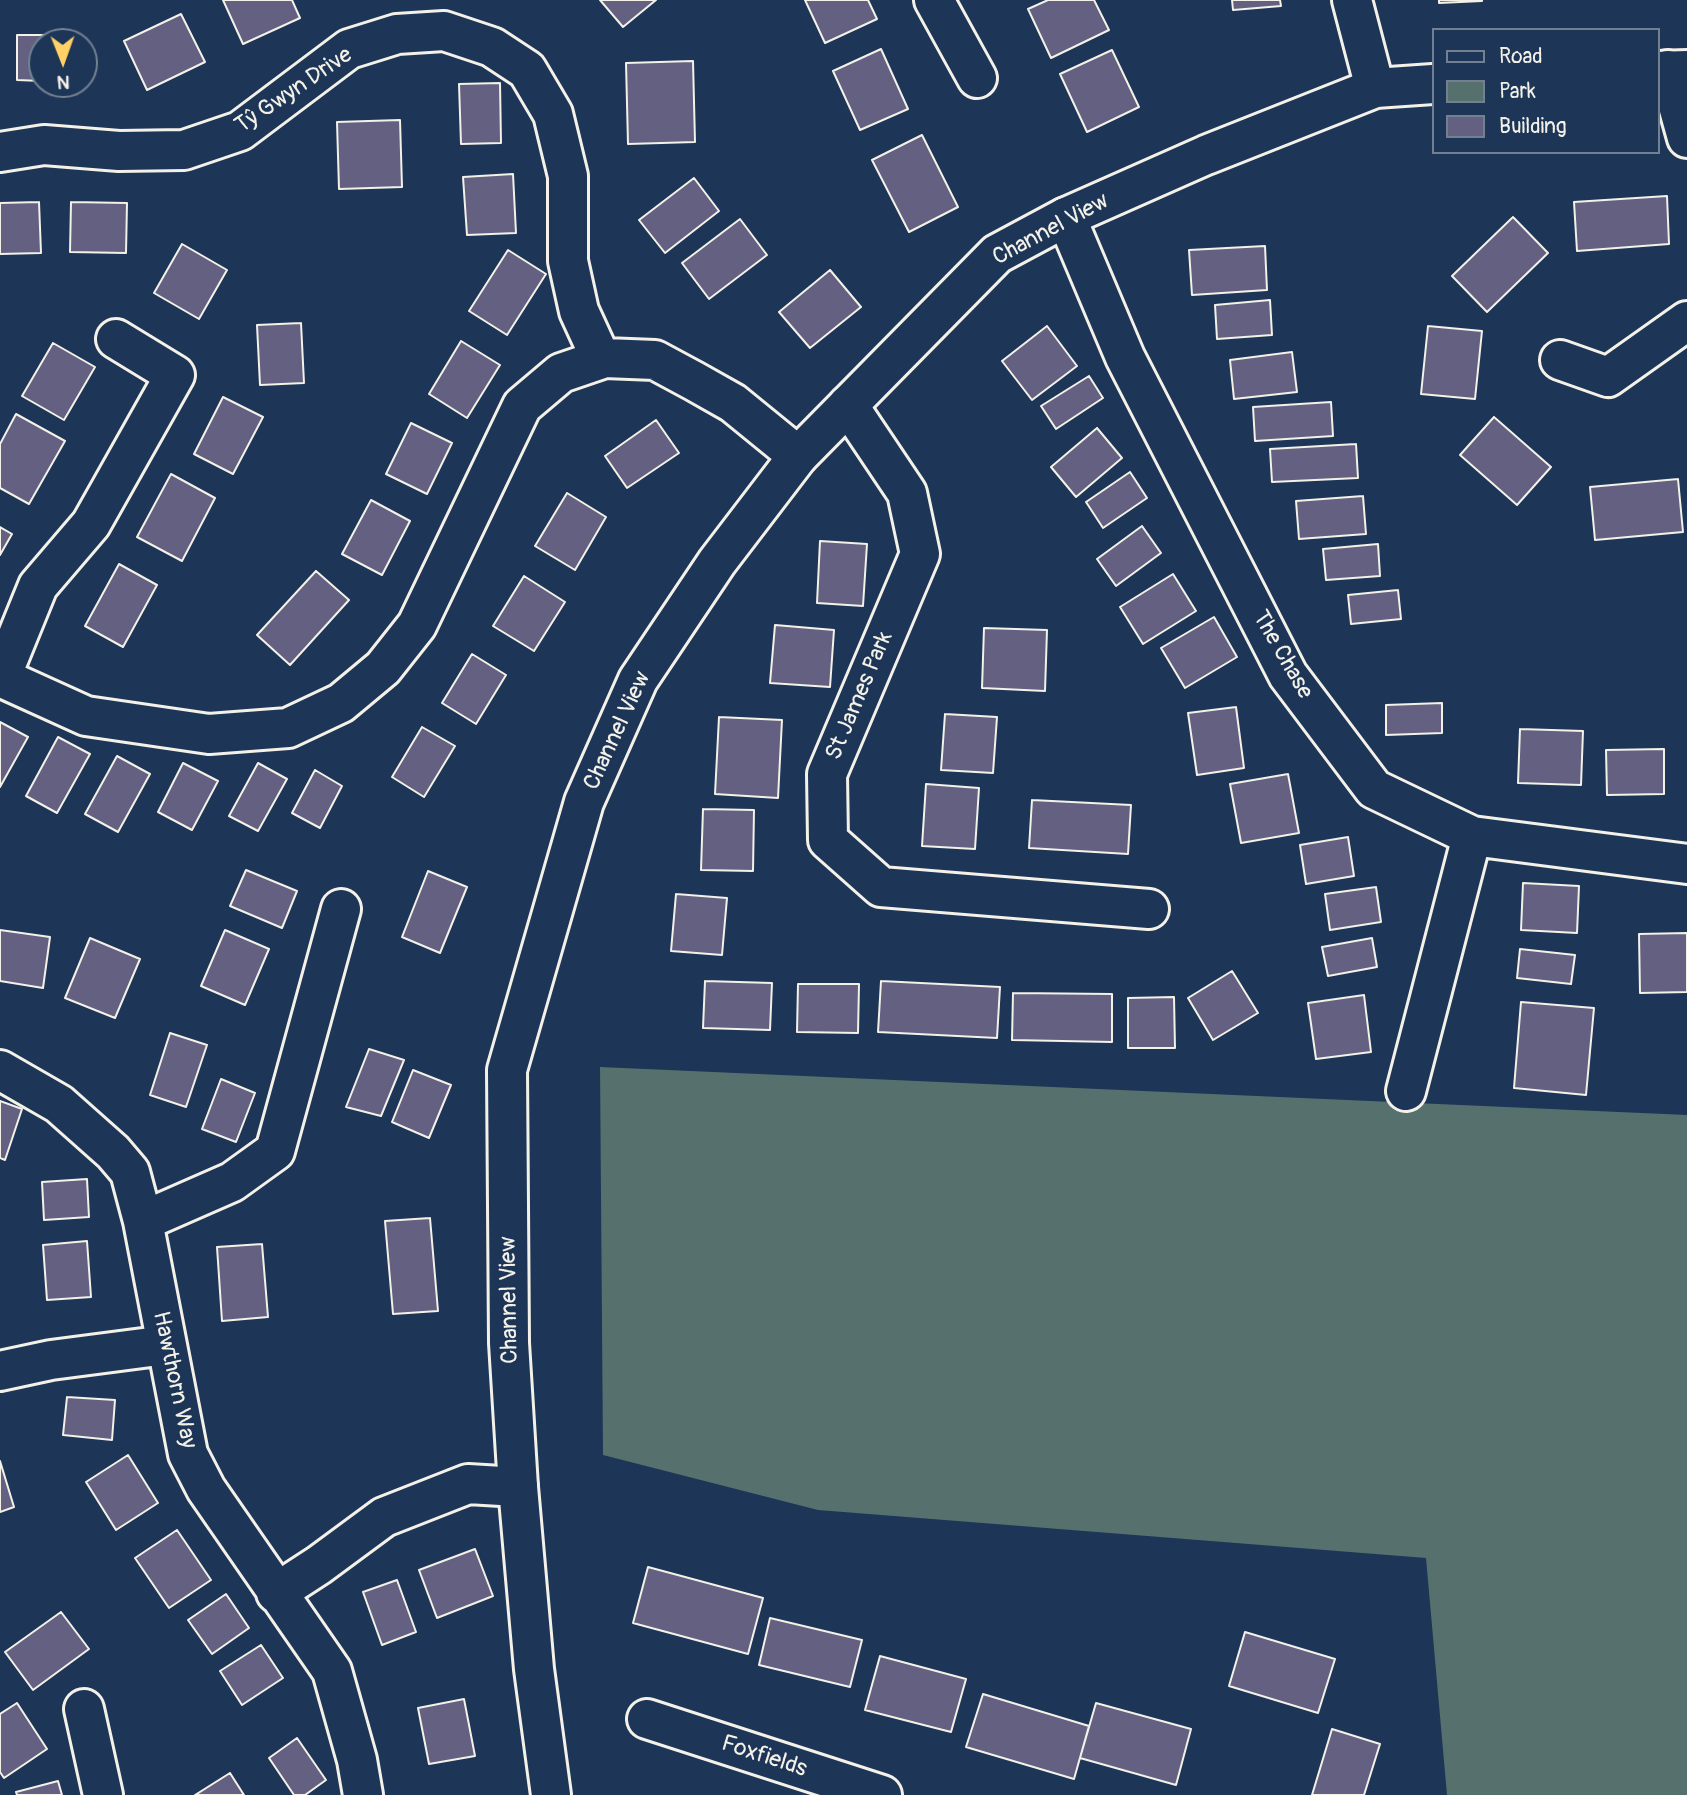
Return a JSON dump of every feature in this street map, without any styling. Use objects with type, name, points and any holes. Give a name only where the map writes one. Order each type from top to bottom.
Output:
[{"type":"street","points":[[934,0],[977,78]]},
{"type":"street","points":[[1352,0],[1375,88]]},
{"type":"street","name":"Tŷ Gwyn Drive","points":[[0,152],[44,145],[119,151],[184,150],[240,131],[349,49],[397,34],[444,31],[492,47],[527,69],[553,114],[568,176],[568,261],[579,311],[601,359]]},
{"type":"street","points":[[1671,70],[1687,138]]},
{"type":"street","name":"Channel View","points":[[551,1795],[534,1669],[517,1487],[509,1343],[507,1070],[584,802],[638,680],[717,562],[798,456],[997,254],[1066,217],[1206,155],[1375,88],[1432,85]]},
{"type":"street","name":"The Chase","points":[[1066,217],[1125,357],[1288,675],[1374,789],[1472,836],[1687,864]]},
{"type":"street","points":[[1560,360],[1608,377],[1687,321]]},
{"type":"street","points":[[116,339],[175,375],[91,524],[38,586],[1,677],[86,716],[209,734],[288,728],[341,703],[383,668],[417,625],[522,406],[561,373],[601,359],[654,360],[733,403],[798,456]]},
{"type":"street","name":"St James Park","points":[[848,405],[907,493],[919,554],[827,774],[828,840],[881,887],[1149,909]]},
{"type":"street","points":[[1406,1091],[1472,836]]},
{"type":"street","points":[[143,1221],[232,1182],[275,1151],[341,909]]},
{"type":"street","name":"Hawthorn Way","points":[[0,1070],[59,1104],[113,1152],[131,1172],[188,1454],[206,1489],[332,1671],[357,1760],[363,1795]]},
{"type":"street","points":[[0,1371],[51,1360],[166,1345]]},
{"type":"street","points":[[276,1593],[384,1517],[468,1484],[517,1487]]},
{"type":"street","points":[[84,1709],[103,1795]]},
{"type":"street","name":"Foxfields","points":[[647,1719],[882,1795]]},
{"type":"green space","points":[[600,1067],[1687,1115],[1687,1795],[1447,1795],[1426,1558],[818,1510],[603,1455]]},
{"type":"building","points":[[223,0],[292,0],[300,18],[243,44]]},
{"type":"building","points":[[600,0],[656,0],[623,27]]},
{"type":"building","points":[[805,0],[868,0],[877,19],[825,43]]},
{"type":"building","points":[[1048,0],[1094,0],[1109,30],[1051,58],[1028,9]]},
{"type":"building","points":[[1232,0],[1280,0],[1281,6],[1233,10]]},
{"type":"building","points":[[1439,0],[1482,0],[1482,1],[1439,3]]},
{"type":"building","points":[[181,14],[205,62],[147,90],[124,41]]},
{"type":"building","points":[[17,35],[28,35],[28,80],[17,80]]},
{"type":"building","points":[[881,49],[908,109],[860,130],[833,71]]},
{"type":"building","points":[[1112,50],[1139,107],[1087,132],[1060,74]]},
{"type":"building","points":[[693,61],[695,142],[628,144],[626,63]]},
{"type":"building","points":[[500,83],[501,143],[461,144],[459,84]]},
{"type":"building","points":[[400,120],[402,187],[339,189],[337,122]]},
{"type":"building","points":[[922,135],[958,207],[909,232],[872,160]]},
{"type":"building","points":[[513,174],[516,233],[467,235],[463,177]]},
{"type":"building","points":[[694,178],[719,211],[665,253],[639,220]]},
{"type":"building","points":[[1667,196],[1669,244],[1577,251],[1574,202]]},
{"type":"building","points":[[39,202],[41,253],[0,254],[0,203]]},
{"type":"building","points":[[71,202],[127,203],[126,253],[70,252]]},
{"type":"building","points":[[1513,217],[1548,253],[1487,312],[1452,276]]},
{"type":"building","points":[[740,219],[767,255],[709,299],[682,263]]},
{"type":"building","points":[[182,244],[227,270],[199,319],[154,293]]},
{"type":"building","points":[[1265,246],[1267,290],[1192,295],[1189,250]]},
{"type":"building","points":[[508,250],[546,274],[507,335],[469,311]]},
{"type":"building","points":[[830,270],[861,307],[810,348],[779,312]]},
{"type":"building","points":[[1270,300],[1272,335],[1217,339],[1215,305]]},
{"type":"building","points":[[301,323],[304,383],[260,385],[257,325]]},
{"type":"building","points":[[1047,326],[1077,366],[1032,400],[1002,361]]},
{"type":"building","points":[[1428,326],[1482,331],[1475,399],[1421,394]]},
{"type":"building","points":[[461,341],[500,365],[467,418],[429,394]]},
{"type":"building","points":[[53,343],[95,367],[64,420],[22,396]]},
{"type":"building","points":[[1292,352],[1297,392],[1234,399],[1230,360]]},
{"type":"building","points":[[1089,376],[1103,398],[1056,429],[1041,406]]},
{"type":"building","points":[[223,397],[263,417],[233,474],[194,454]]},
{"type":"building","points":[[1331,402],[1333,436],[1255,441],[1253,407]]},
{"type":"building","points":[[16,414],[65,441],[29,504],[0,488],[0,444]]},
{"type":"building","points":[[1494,417],[1551,467],[1517,505],[1460,455]]},
{"type":"building","points":[[656,420],[679,453],[627,488],[605,456]]},
{"type":"building","points":[[411,423],[452,443],[427,494],[386,474]]},
{"type":"building","points":[[1097,428],[1122,458],[1076,497],[1051,467]]},
{"type":"building","points":[[1356,444],[1358,478],[1272,482],[1270,449]]},
{"type":"building","points":[[1130,472],[1147,498],[1103,528],[1086,502]]},
{"type":"building","points":[[171,474],[215,498],[182,561],[137,537]]},
{"type":"building","points":[[1678,479],[1683,532],[1595,540],[1590,487]]},
{"type":"building","points":[[567,493],[606,517],[575,570],[535,546]]},
{"type":"building","points":[[1363,496],[1366,534],[1299,539],[1296,501]]},
{"type":"building","points":[[371,500],[410,521],[382,575],[342,554]]},
{"type":"building","points":[[1142,526],[1161,553],[1116,586],[1097,559]]},
{"type":"building","points":[[0,527],[12,534],[0,555]]},
{"type":"building","points":[[820,541],[867,544],[863,606],[817,603]]},
{"type":"building","points":[[1378,544],[1380,576],[1326,580],[1323,549]]},
{"type":"building","points":[[119,564],[157,585],[123,647],[85,626]]},
{"type":"building","points":[[316,571],[349,600],[290,665],[257,635]]},
{"type":"building","points":[[1173,574],[1196,611],[1143,644],[1120,607]]},
{"type":"building","points":[[524,576],[565,602],[534,651],[493,626]]},
{"type":"building","points":[[1398,590],[1401,619],[1351,624],[1348,595]]},
{"type":"building","points":[[1214,617],[1237,657],[1185,688],[1161,648]]},
{"type":"building","points":[[775,625],[834,630],[830,687],[770,683]]},
{"type":"building","points":[[984,628],[1047,630],[1045,691],[982,688]]},
{"type":"building","points":[[472,654],[506,675],[476,724],[442,703]]},
{"type":"building","points":[[1442,703],[1442,733],[1386,735],[1386,705]]},
{"type":"building","points":[[1236,707],[1244,768],[1197,775],[1188,713]]},
{"type":"building","points":[[945,714],[997,717],[993,773],[941,770]]},
{"type":"building","points":[[719,717],[782,720],[778,798],[715,794]]},
{"type":"building","points":[[0,722],[28,737],[0,787]]},
{"type":"building","points":[[422,727],[455,746],[424,797],[392,777]]},
{"type":"building","points":[[1520,729],[1583,731],[1581,785],[1518,783]]},
{"type":"building","points":[[58,737],[90,754],[57,813],[26,796]]},
{"type":"building","points":[[1664,749],[1664,794],[1607,795],[1606,750]]},
{"type":"building","points":[[117,756],[150,774],[118,832],[85,814]]},
{"type":"building","points":[[183,763],[218,781],[192,830],[158,812]]},
{"type":"building","points":[[258,763],[287,779],[258,831],[229,816]]},
{"type":"building","points":[[315,770],[342,786],[320,828],[292,813]]},
{"type":"building","points":[[1288,774],[1299,833],[1241,843],[1230,784]]},
{"type":"building","points":[[926,784],[979,788],[975,849],[922,846]]},
{"type":"building","points":[[1032,800],[1131,805],[1128,854],[1029,848]]},
{"type":"building","points":[[703,809],[754,810],[753,871],[701,870]]},
{"type":"building","points":[[1348,837],[1354,876],[1306,884],[1300,845]]},
{"type":"building","points":[[246,870],[297,891],[282,928],[230,906]]},
{"type":"building","points":[[428,871],[467,887],[440,953],[402,937]]},
{"type":"building","points":[[1523,883],[1579,886],[1577,933],[1521,930]]},
{"type":"building","points":[[1376,887],[1381,922],[1330,930],[1325,894]]},
{"type":"building","points":[[676,894],[727,898],[722,955],[671,951]]},
{"type":"building","points":[[0,930],[50,937],[43,988],[0,981]]},
{"type":"building","points":[[225,930],[269,949],[245,1005],[201,986]]},
{"type":"building","points":[[1687,933],[1687,992],[1640,993],[1639,934]]},
{"type":"building","points":[[90,938],[140,959],[115,1018],[65,998]]},
{"type":"building","points":[[1372,938],[1377,967],[1328,976],[1322,947]]},
{"type":"building","points":[[1520,949],[1575,955],[1571,984],[1517,978]]},
{"type":"building","points":[[1232,971],[1258,1013],[1213,1040],[1188,998]]},
{"type":"building","points":[[705,981],[772,983],[770,1030],[703,1028]]},
{"type":"building","points":[[881,981],[1000,987],[997,1038],[878,1032]]},
{"type":"building","points":[[798,984],[859,984],[858,1033],[797,1032]]},
{"type":"building","points":[[1013,993],[1112,994],[1112,1042],[1012,1040]]},
{"type":"building","points":[[1364,995],[1371,1052],[1316,1059],[1308,1003]]},
{"type":"building","points":[[1174,997],[1175,1048],[1128,1048],[1128,998]]},
{"type":"building","points":[[1521,1002],[1594,1008],[1586,1095],[1514,1088]]},
{"type":"building","points":[[170,1033],[207,1045],[186,1107],[150,1095]]},
{"type":"building","points":[[369,1049],[404,1060],[381,1116],[346,1107]]},
{"type":"building","points":[[413,1070],[451,1085],[429,1138],[392,1122]]},
{"type":"building","points":[[221,1079],[255,1093],[236,1142],[202,1129]]},
{"type":"building","points":[[0,1101],[22,1109],[5,1160],[0,1158]]},
{"type":"building","points":[[87,1179],[89,1217],[44,1220],[42,1182]]},
{"type":"building","points":[[430,1218],[438,1311],[393,1314],[385,1221]]},
{"type":"building","points":[[87,1241],[91,1297],[47,1300],[43,1245]]},
{"type":"building","points":[[262,1244],[268,1317],[222,1321],[217,1247]]},
{"type":"building","points":[[67,1397],[115,1400],[112,1440],[63,1435]]},
{"type":"building","points":[[128,1455],[158,1503],[116,1530],[86,1482]]},
{"type":"building","points":[[0,1461],[14,1507],[0,1512]]},
{"type":"building","points":[[177,1530],[211,1580],[169,1608],[135,1558]]},
{"type":"building","points":[[475,1549],[493,1596],[437,1618],[419,1570]]},
{"type":"building","points":[[648,1567],[763,1598],[748,1654],[633,1623]]},
{"type":"building","points":[[397,1580],[416,1632],[382,1645],[363,1592]]},
{"type":"building","points":[[226,1594],[249,1628],[212,1654],[188,1620]]},
{"type":"building","points":[[61,1612],[89,1649],[33,1690],[5,1652]]},
{"type":"building","points":[[770,1618],[862,1640],[850,1687],[759,1665]]},
{"type":"building","points":[[1245,1632],[1335,1659],[1318,1713],[1229,1686]]},
{"type":"building","points":[[261,1645],[283,1678],[242,1705],[220,1671]]},
{"type":"building","points":[[880,1656],[966,1679],[951,1732],[865,1710]]},
{"type":"building","points":[[983,1694],[1089,1726],[1074,1779],[966,1747]]},
{"type":"building","points":[[464,1699],[475,1756],[429,1764],[418,1708]]},
{"type":"building","points":[[17,1703],[47,1749],[4,1778],[0,1772],[0,1714]]},
{"type":"building","points":[[1096,1703],[1191,1729],[1176,1785],[1080,1758]]},
{"type":"building","points":[[1332,1729],[1380,1744],[1364,1795],[1312,1795]]},
{"type":"building","points":[[297,1738],[326,1780],[305,1795],[294,1795],[269,1758]]},
{"type":"building","points":[[230,1773],[244,1795],[195,1795]]},
{"type":"building","points":[[58,1781],[62,1795],[17,1795],[16,1792]]}]
